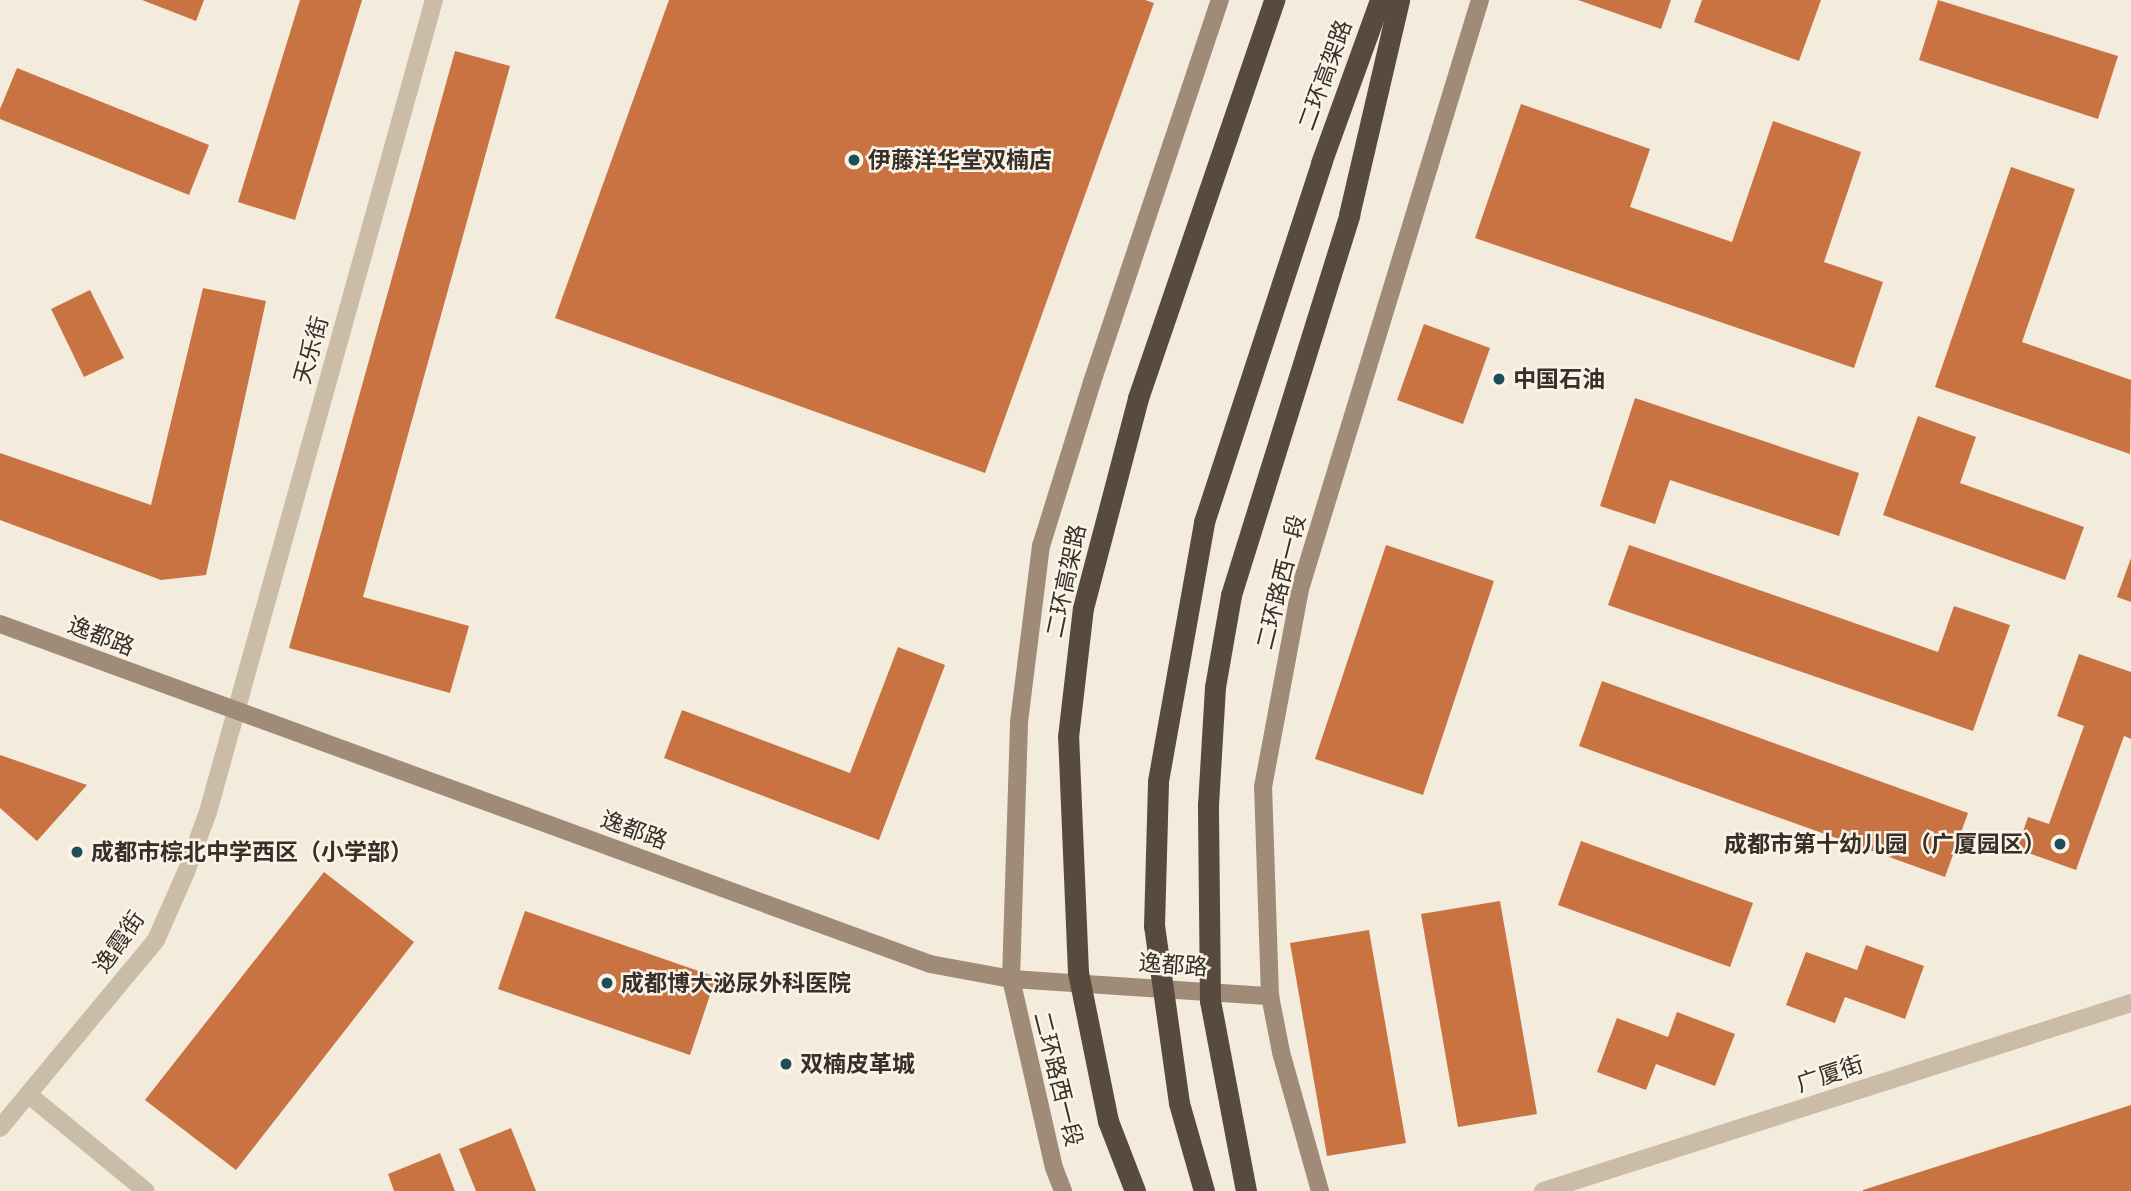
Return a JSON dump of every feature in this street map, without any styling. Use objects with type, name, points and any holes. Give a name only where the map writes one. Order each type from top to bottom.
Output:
[{"type":"highway","name":"二环高架路","points":[[1135,1191],[1108,1121],[1078,972],[1069,724],[1083,608],[1139,398],[1274,0]]},
{"type":"highway","name":"二环高架路","points":[[1204,1191],[1179,1103],[1154,926],[1158,781],[1204,522],[1321,163],[1380,0]]},
{"type":"highway","points":[[1246,1191],[1210,1001],[1208,805],[1215,687],[1231,596],[1349,215],[1399,0]]},
{"type":"main road","name":"二环路西一段","points":[[1063,1191],[1051,1155],[1010,979],[1019,722],[1041,546],[1220,0]]},
{"type":"main road","name":"二环路西一段","points":[[1320,1191],[1281,1052],[1270,996],[1263,788],[1300,589],[1480,0]]},
{"type":"main road","name":"逸都路","points":[[0,624],[930,964],[1010,979],[1270,996]]},
{"type":"street","name":"天乐街","points":[[236,712],[434,0]]},
{"type":"street","name":"逸霞街","points":[[0,1128],[156,940],[208,812],[236,712]]},
{"type":"street","name":"广厦街","points":[[1543,1191],[2131,1003]]},
{"type":"street","points":[[29,1095],[146,1191]]},
{"type":"building","points":[[142,0],[204,0],[196,21]]},
{"type":"building","points":[[300,0],[362,0],[295,220],[238,202]]},
{"type":"building","name":"伊藤洋华堂双楠店","points":[[669,0],[1145,0],[1154,3],[985,473],[555,318]]},
{"type":"building","points":[[1578,0],[1671,0],[1661,29]]},
{"type":"building","points":[[1702,0],[1821,0],[1799,61],[1694,22]]},
{"type":"building","points":[[1938,0],[2118,56],[2098,119],[1919,60]]},
{"type":"building","points":[[455,51],[510,66],[363,597],[469,626],[450,693],[289,648]]},
{"type":"building","points":[[17,68],[209,145],[189,195],[0,119],[0,109]]},
{"type":"building","points":[[1521,104],[1650,149],[1630,207],[1732,242],[1773,121],[1861,152],[1824,262],[1883,282],[1854,368],[1475,238]]},
{"type":"building","points":[[2011,167],[2075,189],[2022,342],[2131,380],[2130,454],[1935,387]]},
{"type":"building","points":[[203,288],[266,301],[206,575],[161,580],[0,520],[0,453],[151,505]]},
{"type":"building","points":[[90,290],[124,358],[84,377],[51,309]]},
{"type":"building","points":[[1424,324],[1490,348],[1463,424],[1397,400]]},
{"type":"building","points":[[1635,398],[1859,473],[1839,536],[1670,480],[1655,524],[1600,506]]},
{"type":"building","points":[[1918,416],[1976,437],[1960,483],[2084,527],[2065,580],[1883,515]]},
{"type":"building","points":[[1386,545],[1494,581],[1423,795],[1315,759]]},
{"type":"building","points":[[1629,545],[1938,652],[1954,606],[2010,625],[1973,731],[1608,605]]},
{"type":"building","points":[[2131,558],[2131,602],[2117,597]]},
{"type":"building","points":[[898,647],[945,665],[879,840],[664,758],[682,710],[850,773]]},
{"type":"building","points":[[2079,654],[2131,672],[2131,739],[2124,736],[2076,870],[2017,849],[2028,817],[2049,824],[2084,726],[2057,716]]},
{"type":"building","points":[[1602,681],[1968,813],[1945,877],[1579,746]]},
{"type":"building","points":[[0,755],[87,785],[37,841],[0,808]]},
{"type":"building","points":[[1581,841],[1753,903],[1730,967],[1558,905]]},
{"type":"building","points":[[324,872],[414,942],[236,1170],[145,1100]]},
{"type":"building","points":[[1500,901],[1537,1114],[1458,1127],[1421,914]]},
{"type":"building","name":"成都博大泌尿外科医院","points":[[525,911],[716,977],[690,1055],[498,989]]},
{"type":"building","points":[[1369,930],[1406,1143],[1327,1156],[1290,943]]},
{"type":"building","points":[[1866,945],[1924,966],[1905,1019],[1845,997],[1835,1023],[1786,1005],[1806,952],[1857,970]]},
{"type":"building","points":[[1677,1012],[1735,1034],[1715,1086],[1656,1064],[1646,1090],[1597,1072],[1617,1018],[1668,1037]]},
{"type":"building","points":[[2131,1105],[2131,1191],[1863,1191],[1863,1190]]},
{"type":"building","points":[[511,1128],[536,1191],[476,1191],[459,1149]]},
{"type":"building","points":[[440,1153],[455,1191],[394,1191],[388,1174]]},
{"type":"place","name":"伊藤洋华堂双楠店","points":[[854,160]]},
{"type":"place","name":"中国石油","points":[[1499,379]]},
{"type":"place","name":"成都市第十幼儿园（广厦园区）","points":[[2060,844]]},
{"type":"place","name":"成都市棕北中学西区（小学部）","points":[[77,852]]},
{"type":"place","name":"成都博大泌尿外科医院","points":[[607,983]]},
{"type":"place","name":"双楠皮革城","points":[[786,1064]]}]
